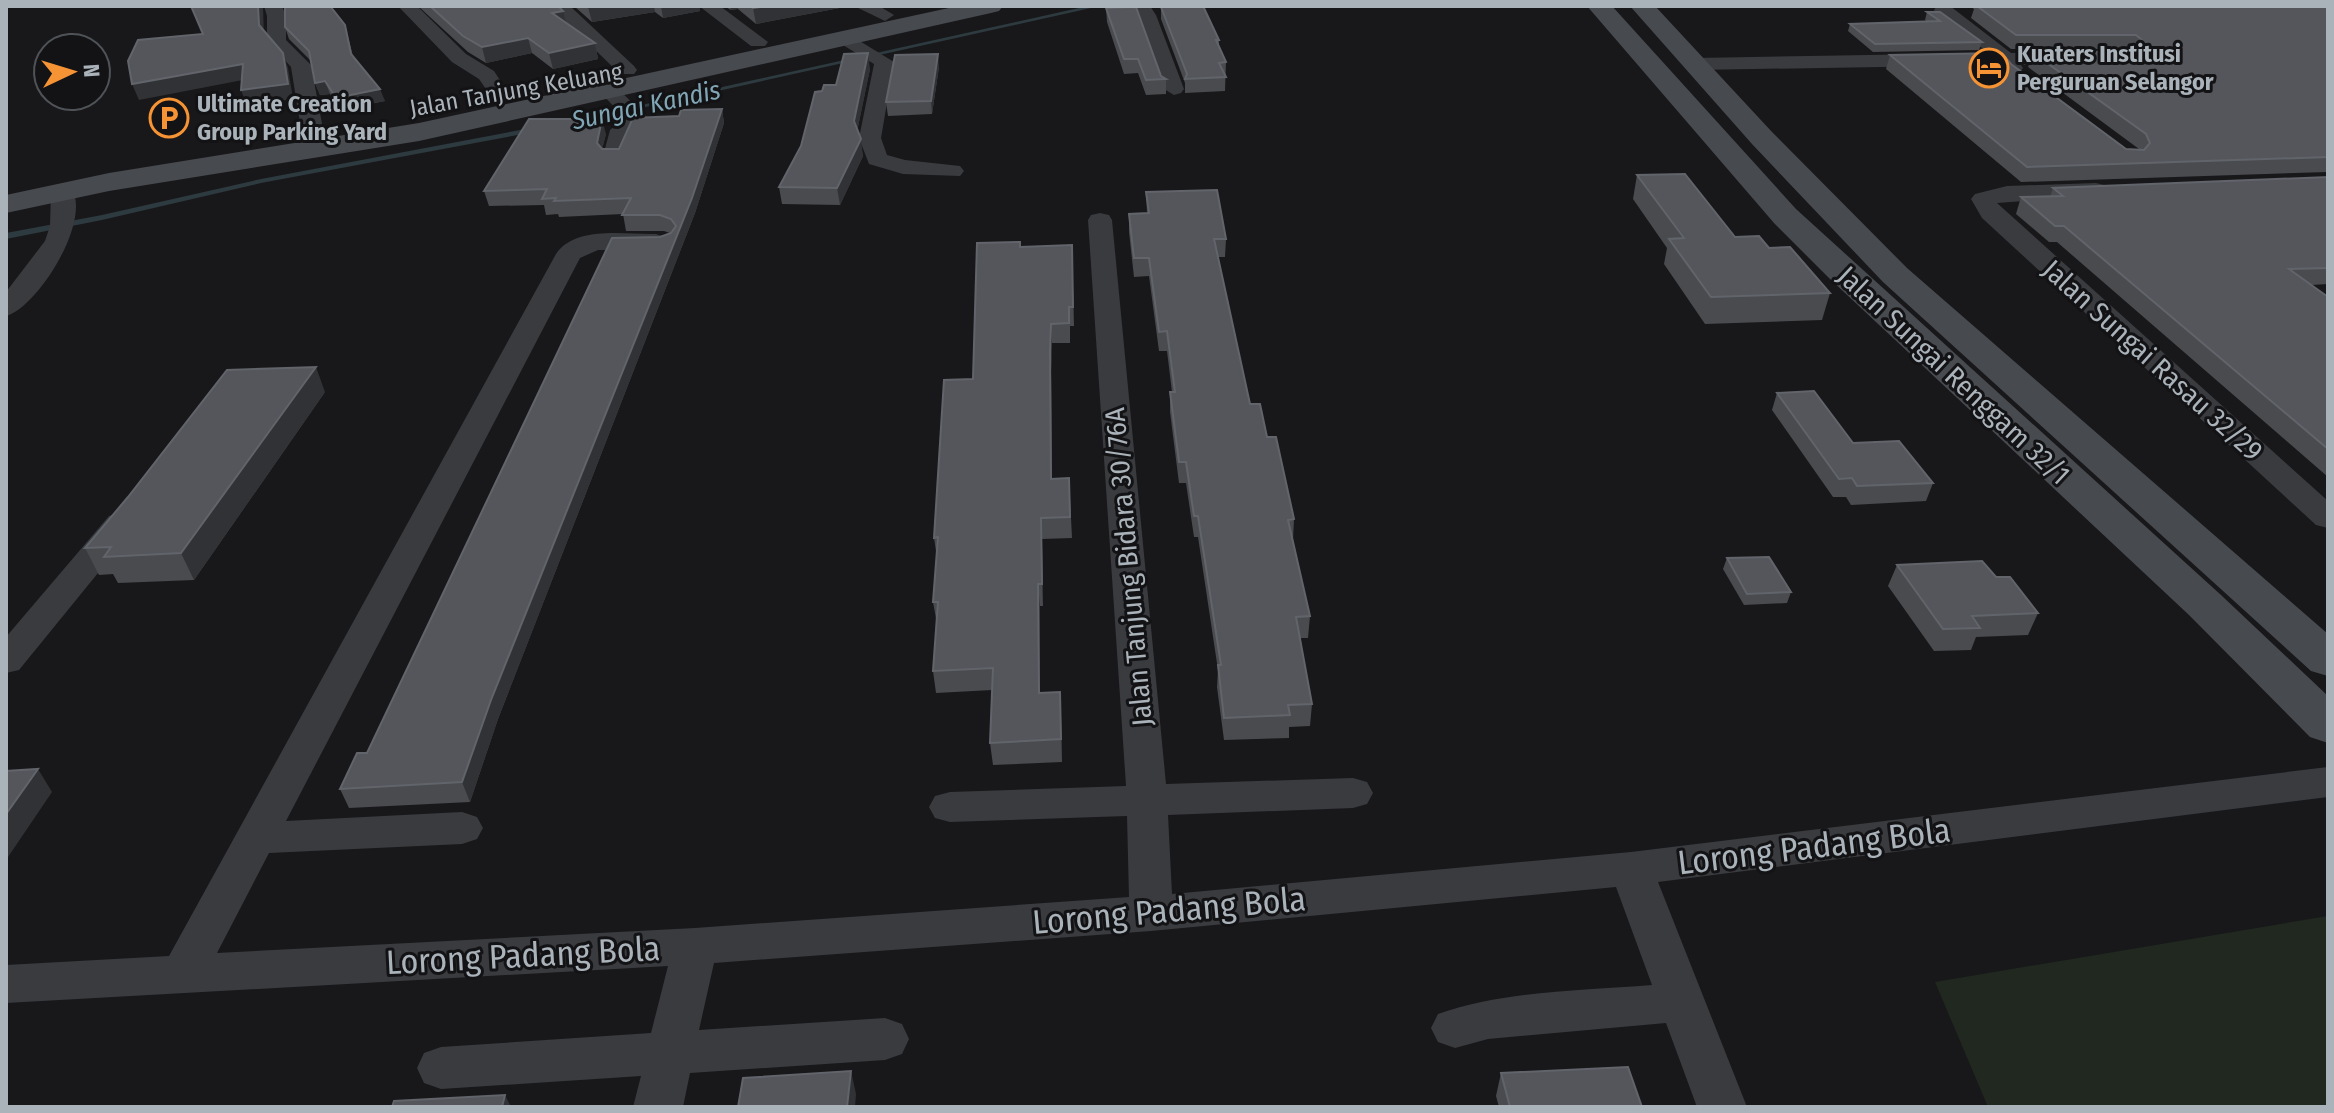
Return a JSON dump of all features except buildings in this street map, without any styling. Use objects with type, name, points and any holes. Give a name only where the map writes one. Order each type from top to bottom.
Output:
[{"type":"main road","name":"Jalan Tanjung Keluang","points":[[622,93],[758,42],[874,10],[925,6]]},
{"type":"main road","name":"Jalan Tanjung Keluang","points":[[6,204],[64,215],[109,182],[368,116],[622,93],[991,6]]},
{"type":"main road","name":"Jalan Sungai Renggam 32/1","points":[[1599,6],[1785,216],[2205,605],[2328,725]]},
{"type":"main road","name":"Jalan Sungai Renggam 32/1","points":[[1642,6],[1762,138],[1895,275],[2328,660]]},
{"type":"main road","name":"Jalan Tanjung Keluang","points":[[109,182],[419,132],[508,102]]},
{"type":"main road","points":[[1952,373],[2003,370]]},
{"type":"street","points":[[273,6],[276,13],[275,40],[279,49],[301,65],[312,129]]},
{"type":"street","points":[[407,6],[459,58],[487,75],[508,102]]},
{"type":"street","points":[[559,6],[637,118],[621,130],[614,156]]},
{"type":"street","points":[[708,6],[758,42]]},
{"type":"street","points":[[1140,6],[1147,15],[1174,89]]},
{"type":"street","points":[[1943,10],[2008,60],[2015,72],[2028,82]]},
{"type":"street","points":[[851,41],[884,62],[870,138],[877,159],[903,167],[952,171]]},
{"type":"street","points":[[1695,64],[2095,57]]},
{"type":"street","name":"Jalan Sungai Rasau 32/29","points":[[2114,190],[2007,193],[1983,199],[1991,213],[2328,518]]},
{"type":"street","points":[[6,308],[64,215]]},
{"type":"street","name":"Jalan Tanjung Bidara 30/76A","points":[[1100,220],[1147,800],[1151,913]]},
{"type":"street","points":[[183,974],[259,838],[569,254],[575,248],[591,244],[663,242]]},
{"type":"street","points":[[6,661],[137,502]]},
{"type":"street","name":"Lorong Padang Bola","points":[[6,984],[695,946],[1151,913],[1631,869],[2328,782]]},
{"type":"street","points":[[950,807],[1353,793]]},
{"type":"street","points":[[259,838],[462,828]]},
{"type":"street","points":[[1631,869],[1722,1107]]},
{"type":"street","points":[[658,1107],[695,946]]},
{"type":"street","points":[[1455,1028],[1488,1019],[1682,1002]]},
{"type":"street","points":[[441,1068],[885,1039]]},
{"type":"shaded area","points":[[2328,916],[2328,1107],[1988,1107],[1935,982]]},
{"type":"waterway","name":"Sungai Kandis","points":[[569,122],[1097,6]]},
{"type":"waterway","name":"Sungai Kandis","points":[[6,236],[261,181],[536,129]]},
{"type":"place","name":"Kuaters Institusi Perguruan Selangor","points":[[1989,68]]},
{"type":"place","name":"Ultimate Creation Group Parking Yard","points":[[169,118]]}]
